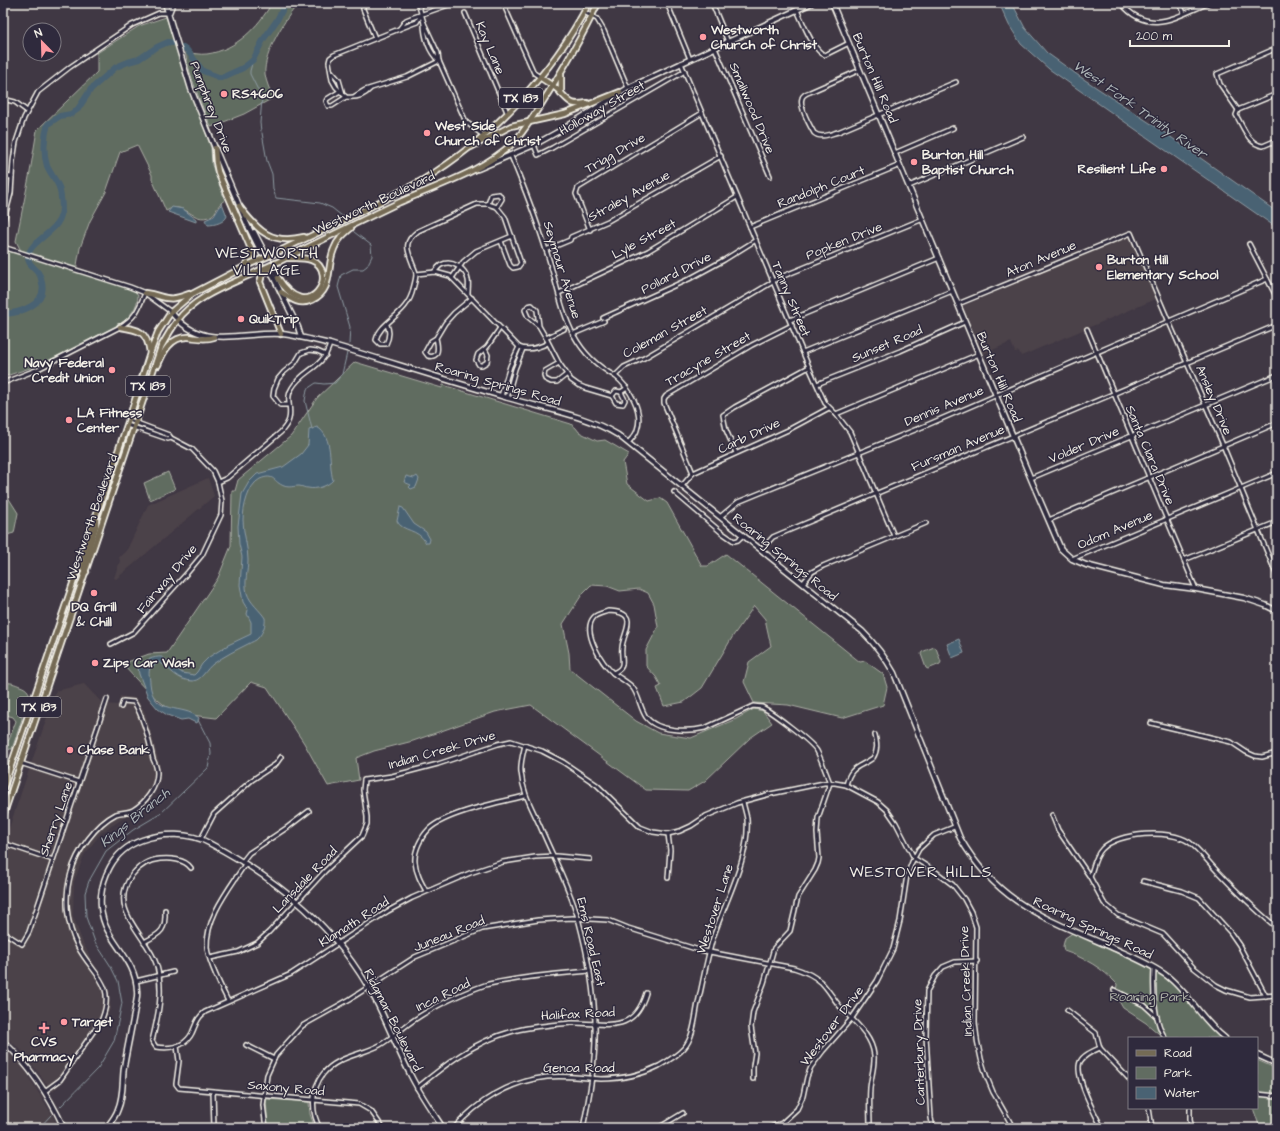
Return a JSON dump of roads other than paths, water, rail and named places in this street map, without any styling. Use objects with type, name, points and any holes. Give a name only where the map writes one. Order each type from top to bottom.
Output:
[{"type":"main road","name":"Westworth Boulevard","points":[[3,789],[150,353],[158,332],[171,312],[182,301],[209,284],[370,208],[433,174],[483,135],[540,77],[553,60],[589,3]]},
{"type":"main road","name":"Westworth Boulevard","points":[[20,763],[161,347],[178,320],[192,306],[213,292],[373,215],[468,172],[503,151],[519,136],[553,86],[598,3]]},
{"type":"main road","points":[[561,72],[561,93]]},
{"type":"main road","points":[[540,77],[553,86],[565,99],[571,103],[577,104],[595,102]]},
{"type":"main road","points":[[464,151],[511,126],[565,114],[620,92]]},
{"type":"main road","points":[[215,148],[218,172],[252,254],[250,261],[231,273]]},
{"type":"main road","points":[[412,186],[416,195]]},
{"type":"main road","points":[[239,206],[251,221],[269,236],[279,239],[288,239],[314,234]]},
{"type":"main road","points":[[370,208],[373,215]]},
{"type":"main road","points":[[282,292],[289,298],[299,303],[310,301],[319,296],[326,286],[331,257],[334,249],[342,236],[355,224]]},
{"type":"main road","points":[[278,278],[285,289],[292,295],[300,298],[309,298],[317,293],[323,285],[323,275],[319,266],[315,262],[302,258],[283,259],[262,275],[260,282],[281,334]]},
{"type":"main road","points":[[209,284],[213,292]]},
{"type":"main road","points":[[145,293],[156,294],[172,300],[200,289]]},
{"type":"main road","points":[[120,327],[143,333],[150,353]]},
{"type":"main road","points":[[150,379],[154,374],[164,350],[173,342],[180,338],[187,337],[206,339],[214,337]]},
{"type":"main road","points":[[107,510],[102,504],[111,478],[111,470]]},
{"type":"main road","points":[[86,572],[83,568],[96,526],[95,518]]},
{"type":"main road","name":"TX 183","points":[[3,816],[20,763]]},
{"type":"street","name":"Pumphrey Drive","points":[[165,3],[191,89],[239,206]]},
{"type":"street","points":[[3,224],[9,206],[16,142],[27,111],[38,92],[70,67],[132,25],[159,13],[168,13],[171,3]]},
{"type":"street","points":[[363,3],[363,9],[375,38]]},
{"type":"street","points":[[418,3],[424,23],[438,53],[439,61],[466,122],[483,135]]},
{"type":"street","points":[[400,28],[406,20],[454,3]]},
{"type":"street","points":[[503,3],[534,72],[540,77]]},
{"type":"street","points":[[667,3],[690,59]]},
{"type":"street","points":[[712,3],[728,42]]},
{"type":"street","points":[[468,172],[485,167],[534,145],[563,129],[620,92],[812,3]]},
{"type":"street","points":[[1121,3],[1132,13],[1149,22],[1164,21],[1210,3]]},
{"type":"street","points":[[1180,3],[1184,13]]},
{"type":"street","name":"Burton Hill Road","points":[[833,4],[1048,520],[1061,549],[1072,560]]},
{"type":"street","points":[[797,10],[809,36],[818,51],[822,54],[825,55],[849,43]]},
{"type":"street","points":[[584,12],[597,19],[604,31],[628,88]]},
{"type":"street","name":"Kay Lane","points":[[465,13],[507,112]]},
{"type":"street","points":[[346,97],[334,84],[329,62],[330,58],[375,38],[417,22],[421,15]]},
{"type":"street","name":"Smallwood Drive","points":[[715,48],[770,176]]},
{"type":"street","points":[[1238,110],[1220,84],[1217,74],[1277,48]]},
{"type":"street","points":[[340,91],[327,99],[326,101],[328,106],[332,106],[346,97],[364,94],[370,89],[380,85],[407,77],[439,61]]},
{"type":"street","name":"Tanny Street","points":[[681,63],[825,403],[850,432],[894,536]]},
{"type":"street","points":[[860,70],[803,96],[803,107],[816,136],[838,132],[956,82]]},
{"type":"street","name":"Holloway Street","points":[[534,145],[538,155],[685,71]]},
{"type":"street","points":[[332,72],[339,80],[343,94]]},
{"type":"street","points":[[1238,110],[1277,94]]},
{"type":"street","points":[[3,99],[16,102],[27,111]]},
{"type":"street","points":[[1238,110],[1236,115],[1248,137],[1254,142],[1263,146],[1277,140]]},
{"type":"street","name":"Trigg Drive","points":[[590,230],[576,194],[578,188],[702,114]]},
{"type":"street","points":[[895,153],[953,128]]},
{"type":"street","points":[[909,186],[1023,137]]},
{"type":"street","name":"Seymour Avenue","points":[[511,156],[522,182],[546,250],[569,327],[581,347],[591,359],[603,369],[615,376]]},
{"type":"street","name":"Straley Avenue","points":[[546,250],[608,221],[720,156]]},
{"type":"street","name":"Randolph Court","points":[[750,227],[900,165]]},
{"type":"street","points":[[3,176],[12,177]]},
{"type":"street","points":[[488,204],[491,195],[499,194],[502,199],[497,207]]},
{"type":"street","name":"Lyle Street","points":[[559,293],[648,250],[737,197]]},
{"type":"street","points":[[387,325],[389,328],[388,340],[386,344],[380,344],[376,340],[378,334],[410,301],[416,274],[407,248],[407,244],[412,235],[435,222],[477,204],[488,204],[497,207],[505,217],[521,263],[518,267],[513,268],[510,265],[501,241]]},
{"type":"street","points":[[239,206],[278,278]]},
{"type":"street","points":[[239,206],[246,224],[282,292],[301,337]]},
{"type":"street","name":"Popken Drive","points":[[773,282],[776,279],[923,219]]},
{"type":"street","name":"Aton Avenue","points":[[958,304],[1131,233]]},
{"type":"street","name":"Ansley Drive","points":[[1131,233],[1168,322],[1188,362],[1277,576]]},
{"type":"street","points":[[452,278],[463,262],[476,251],[512,236]]},
{"type":"street","name":"Pollard Drive","points":[[573,334],[689,279],[756,240]]},
{"type":"street","points":[[1249,244],[1277,298]]},
{"type":"street","points":[[3,247],[130,287],[145,293],[171,312]]},
{"type":"street","points":[[790,320],[939,258]]},
{"type":"street","points":[[434,272],[441,265],[450,263],[460,267],[465,273],[468,281],[468,294]]},
{"type":"street","points":[[416,274],[434,272],[452,278],[519,347],[523,349],[536,348],[548,343]]},
{"type":"street","name":"Dennis Avenue","points":[[720,517],[738,502],[1096,353],[1267,279]]},
{"type":"street","name":"Coleman Street","points":[[628,443],[638,429],[638,410],[627,388],[615,376],[624,367],[644,358],[773,282]]},
{"type":"street","points":[[803,352],[952,291]]},
{"type":"street","points":[[3,383],[36,370],[131,321],[136,314],[145,293]]},
{"type":"street","points":[[436,338],[438,350],[436,355],[431,357],[428,356],[425,352],[430,341],[436,338],[445,323],[454,313],[472,298]]},
{"type":"street","points":[[540,326],[528,317],[525,312],[525,308],[532,305],[536,308],[540,326],[566,375],[578,385],[601,394],[612,396],[616,403],[622,404],[625,400],[621,392]]},
{"type":"street","name":"Roaring Springs Road","points":[[171,312],[178,320],[191,330],[203,335],[214,337],[253,334],[281,334],[330,344],[507,398],[589,421],[612,432],[628,443],[862,631],[883,653],[894,673],[954,826],[966,849],[981,870],[1008,896],[1037,914],[1133,957],[1167,976],[1180,988],[1208,1023],[1224,1037]]},
{"type":"street","name":"Sunset Road","points":[[817,384],[965,322]]},
{"type":"street","name":"Tracyne Street","points":[[693,473],[664,403],[666,396],[752,345],[792,325]]},
{"type":"street","name":"Fursman Avenue","points":[[761,550],[773,537],[1277,325]]},
{"type":"street","points":[[485,349],[488,355],[487,362],[479,365],[476,360],[478,354],[485,349],[500,328]]},
{"type":"street","points":[[546,338],[564,329]]},
{"type":"street","name":"Santa Clara Drive","points":[[1087,329],[1196,589]]},
{"type":"street","points":[[218,482],[227,478],[286,426],[289,419],[289,395],[300,377],[316,367],[326,355],[330,344]]},
{"type":"street","points":[[501,396],[510,366],[519,347]]},
{"type":"street","points":[[507,398],[515,369],[523,349]]},
{"type":"street","points":[[289,405],[280,405],[273,396],[275,384],[281,375],[295,363],[301,353],[310,350],[326,355]]},
{"type":"street","points":[[836,414],[979,354]]},
{"type":"street","points":[[559,363],[545,371],[545,379],[551,382],[557,382],[566,375]]},
{"type":"street","points":[[736,454],[726,430],[723,415],[809,367]]},
{"type":"street","name":"Volder Drive","points":[[1031,478],[1277,375]]},
{"type":"street","points":[[612,396],[616,391],[621,392],[627,388]]},
{"type":"street","name":"Carb Drive","points":[[682,486],[693,473],[788,430],[829,408]]},
{"type":"street","name":"Fairway Drive","points":[[111,644],[130,635],[139,628],[202,555],[221,515],[222,503],[218,482],[213,472],[192,449],[171,438],[168,439],[128,422]]},
{"type":"street","points":[[1048,520],[1277,424]]},
{"type":"street","name":"Odom Avenue","points":[[1072,560],[1277,473]]},
{"type":"street","points":[[674,492],[721,532],[734,541],[738,540],[743,535]]},
{"type":"street","points":[[1184,560],[1277,522]]},
{"type":"street","points":[[803,583],[812,572],[817,569],[926,523]]},
{"type":"street","points":[[1072,560],[1139,580],[1244,598],[1277,611]]},
{"type":"street","points":[[613,673],[620,669],[623,664],[622,645],[628,626],[627,618],[622,614],[608,611],[594,617],[591,622],[590,628],[592,640],[599,657],[613,673],[632,687],[646,717],[655,724],[666,728],[697,730],[705,728],[753,706],[762,707],[814,748],[830,783],[818,818],[818,863],[798,897],[790,931],[774,948],[764,983],[753,1012],[752,1021],[755,1053],[753,1079]]},
{"type":"street","name":"Sherry Lane","points":[[3,932],[22,944],[29,932],[107,699]]},
{"type":"street","points":[[45,1091],[60,1080],[102,1019],[106,1010],[107,997],[105,986],[78,946],[70,926],[67,910],[67,888],[71,872],[84,845],[104,822],[115,815],[133,811],[152,792],[157,772],[151,744],[140,712],[134,702],[123,701],[121,707]]},
{"type":"street","points":[[1151,723],[1231,742],[1255,756],[1262,757],[1277,753]]},
{"type":"street","points":[[846,784],[851,771],[873,758],[877,747],[875,735]]},
{"type":"street","name":"Indian Creek Drive","points":[[364,780],[392,776],[438,764],[511,741],[525,745],[555,758],[597,785],[640,827],[653,832],[668,834]]},
{"type":"street","name":"Ems Road East","points":[[525,745],[521,761],[521,771],[526,796],[568,889],[578,918],[590,971],[596,1024],[592,1078],[583,1128]]},
{"type":"street","points":[[201,839],[210,819],[223,805],[252,780],[276,764],[281,757]]},
{"type":"street","points":[[20,763],[79,782]]},
{"type":"street","name":"Lansdale Road","points":[[210,958],[238,952],[257,943],[325,871],[354,844],[364,832],[367,817],[363,790],[364,780]]},
{"type":"street","points":[[668,878],[670,855],[668,834],[680,831],[718,810],[743,802],[799,788],[830,783],[846,784],[878,802],[887,810],[896,822],[914,858]]},
{"type":"street","points":[[426,891],[418,875],[415,858],[420,840],[430,828],[442,820],[472,810],[526,796]]},
{"type":"street","name":"Westover Lane","points":[[694,1023],[713,937],[743,855],[747,819],[743,802]]},
{"type":"street","points":[[228,1001],[210,958],[207,946],[210,928],[216,911],[250,853],[309,811]]},
{"type":"street","points":[[1052,816],[1058,830],[1090,877],[1104,903],[1118,915],[1163,934],[1193,967],[1216,986],[1234,994],[1244,996],[1277,995]]},
{"type":"street","name":"Westover Drive","points":[[768,1128],[782,1123],[797,1109],[803,1096],[811,1067],[852,1018],[871,992],[894,948],[907,875],[919,849],[934,835],[954,826]]},
{"type":"street","points":[[1090,877],[1099,853],[1106,845],[1116,840],[1129,836],[1154,834],[1177,836],[1190,842],[1226,880],[1277,928]]},
{"type":"street","name":"Ridgmar Boulevard","points":[[106,1128],[118,1109],[121,1100],[124,1068],[137,996],[136,981],[129,962],[113,941],[104,922],[100,903],[101,891],[108,871],[120,853],[129,846],[143,840],[174,835],[201,839],[276,883],[297,901],[339,943],[368,988],[417,1088],[443,1128]]},
{"type":"street","points":[[3,843],[53,860]]},
{"type":"street","name":"Klamath Road","points":[[177,1046],[185,1041],[191,1034],[200,1016],[205,1012],[291,974],[388,910],[426,891],[470,873],[503,862],[553,856],[590,859]]},
{"type":"street","name":"Indian Creek Drive","points":[[914,858],[953,885],[964,899],[971,912],[976,927],[976,1037],[988,1080],[1013,1128]]},
{"type":"street","points":[[177,1046],[162,1048],[156,1047],[153,1044],[152,1041],[160,1008],[161,997],[159,976],[152,954],[132,924],[124,907],[124,892],[129,879],[139,867],[151,861],[170,859],[188,864],[191,868]]},
{"type":"street","points":[[1143,881],[1182,891],[1199,898],[1230,932],[1239,945],[1266,996]]},
{"type":"street","points":[[144,942],[159,933],[165,927],[165,910]]},
{"type":"street","name":"Juneau Road","points":[[266,1128],[263,1105],[267,1075],[274,1059],[282,1047],[302,1026],[350,999],[423,953],[482,930],[538,920],[578,918],[608,920],[628,928],[699,950],[804,971],[814,977],[822,983],[846,1013],[866,1034],[871,1043],[874,1056],[870,1089],[870,1128]]},
{"type":"street","name":"Canterbury Drive","points":[[933,1128],[931,1118],[926,1036],[927,991],[935,976],[943,967],[955,962],[977,961]]},
{"type":"street","points":[[1154,968],[1152,991],[1157,1016],[1164,1037]]},
{"type":"street","name":"Inca Road","points":[[313,1100],[319,1080],[328,1069],[341,1060],[370,1050],[381,1044],[414,1020],[485,985],[536,976],[590,971]]},
{"type":"street","points":[[136,981],[173,972]]},
{"type":"street","points":[[1114,990],[1144,1005],[1157,1016]]},
{"type":"street","name":"Halifax Road","points":[[417,1088],[460,1054],[498,1036],[527,1028],[572,1023],[614,1024],[631,1018],[640,1008],[646,992]]},
{"type":"street","points":[[1067,1010],[1096,1033],[1100,1048],[1128,1078]]},
{"type":"street","name":"Genoa Road","points":[[454,1128],[466,1114],[502,1090],[533,1079],[562,1076],[619,1078],[634,1076],[664,1064],[684,1048],[694,1023]]},
{"type":"street","points":[[3,1041],[29,1068],[45,1091],[64,1128]]},
{"type":"street","points":[[246,1045],[274,1059]]},
{"type":"street","name":"Saxony Road","points":[[177,1046],[179,1061],[176,1084],[182,1089],[359,1104],[371,1111],[383,1128]]},
{"type":"street","points":[[1100,1048],[1083,1058],[1079,1064],[1079,1069],[1085,1091],[1102,1128]]},
{"type":"street","points":[[1258,1055],[1276,1063]]},
{"type":"street","points":[[213,1092],[214,1128]]},
{"type":"street","points":[[1258,1094],[1277,1096]]},
{"type":"street","points":[[313,1100],[315,1117],[320,1128]]},
{"type":"street","points":[[1149,1109],[1152,1128]]},
{"type":"street","points":[[1190,1109],[1192,1128]]},
{"type":"street","points":[[658,1128],[683,1113]]},
{"type":"water","points":[[999,3],[1012,3],[1025,28],[1047,53],[1165,133],[1277,212],[1277,228],[1049,69],[1021,44],[1009,25]]},
{"type":"water","points":[[222,203],[227,216],[226,218],[219,223],[208,225],[205,220],[214,216]]},
{"type":"water","points":[[172,207],[183,209],[196,219],[196,222],[168,212]]},
{"type":"water","points":[[317,427],[326,437],[330,451],[333,480],[325,486],[318,488],[305,488],[299,486],[286,487],[274,479],[265,477],[260,479],[252,486],[245,503],[243,520],[248,555],[246,589],[250,600],[265,618],[263,631],[256,640],[217,661],[210,666],[199,679],[193,681],[178,677],[159,662],[150,668],[149,674],[152,694],[157,701],[170,708],[185,711],[199,718],[198,722],[196,723],[188,719],[181,720],[167,715],[158,709],[148,697],[139,674],[138,667],[149,659],[162,657],[182,673],[194,675],[209,657],[228,645],[251,634],[251,622],[247,614],[248,610],[243,602],[240,585],[242,557],[239,544],[238,526],[242,494],[249,482],[257,474],[283,467],[301,454],[308,445],[309,430]]},
{"type":"water","points":[[406,476],[414,478],[417,476],[419,479],[416,487],[411,489],[409,487],[411,485],[404,482]]},
{"type":"water","points":[[400,507],[403,508],[414,524],[426,532],[430,539],[429,543],[426,543],[423,538],[415,532],[399,524],[397,521]]},
{"type":"water","points":[[959,639],[964,653],[952,658],[947,644]]},
{"type":"waterway","points":[[183,47],[203,71],[221,78],[243,68],[253,60],[263,40],[277,20],[286,3]]},
{"type":"waterway","points":[[3,314],[24,310],[36,302],[40,297],[42,291],[41,277],[30,264],[28,257],[33,246],[54,227],[61,215],[62,201],[59,187],[47,166],[45,156],[45,139],[48,124],[60,116],[71,114],[78,109],[91,89],[116,67],[139,59],[157,47],[168,42],[172,43]]},
{"type":"waterway","name":"Kings Branch","points":[[253,60],[250,74],[262,98],[260,123],[261,131]]},
{"type":"waterway","name":"Kings Branch","points":[[262,133],[276,198],[320,203],[332,208],[342,216]]},
{"type":"waterway","name":"Kings Branch","points":[[349,344],[350,327],[338,287],[341,275],[353,269],[363,269],[367,266],[372,256],[371,245],[354,232]]},
{"type":"waterway","name":"Kings Branch","points":[[312,429],[305,401],[307,389],[316,383],[335,383],[342,374],[347,353]]},
{"type":"waterway","name":"Kings Branch","points":[[60,1107],[98,1068],[114,1041],[122,1003],[118,981],[110,965],[95,942],[86,917],[85,893],[89,881],[106,851],[133,830],[160,814],[208,768],[211,754],[210,743],[198,720]]},
{"type":"waterway","name":"Kings Branch","points":[[39,1128],[51,1115]]},
{"type":"place","name":"Westworth Church of Christ","points":[[703,37]]},
{"type":"place","name":"RS4606","points":[[224,94]]},
{"type":"place","name":"West Side Church of Christ","points":[[427,133]]},
{"type":"place","name":"Burton Hill Baptist Church","points":[[914,162]]},
{"type":"place","name":"Resilient Life","points":[[1164,169]]},
{"type":"place","name":"Burton Hill Elementary School","points":[[1099,267]]},
{"type":"place","name":"QuikTrip","points":[[241,319]]},
{"type":"place","name":"Navy Federal Credit Union","points":[[112,370]]},
{"type":"place","name":"LA Fitness Center","points":[[69,420]]},
{"type":"place","name":"DQ Grill & Chill","points":[[94,593]]},
{"type":"place","name":"Zips Car Wash","points":[[95,663]]},
{"type":"place","name":"Chase Bank","points":[[70,750]]},
{"type":"place","name":"Target","points":[[64,1022]]},
{"type":"place","name":"CVS Pharmacy","points":[[44,1028]]},
{"type":"district","name":"WESTWORTH VILLAGE","points":[[267,262]]},
{"type":"district","name":"WESTOVER HILLS","points":[[921,872]]},
{"type":"water label","name":"West Fork Trinity River","points":[[1140,110]]},
{"type":"park label","name":"Roaring Park","points":[[1150,997]]}]
